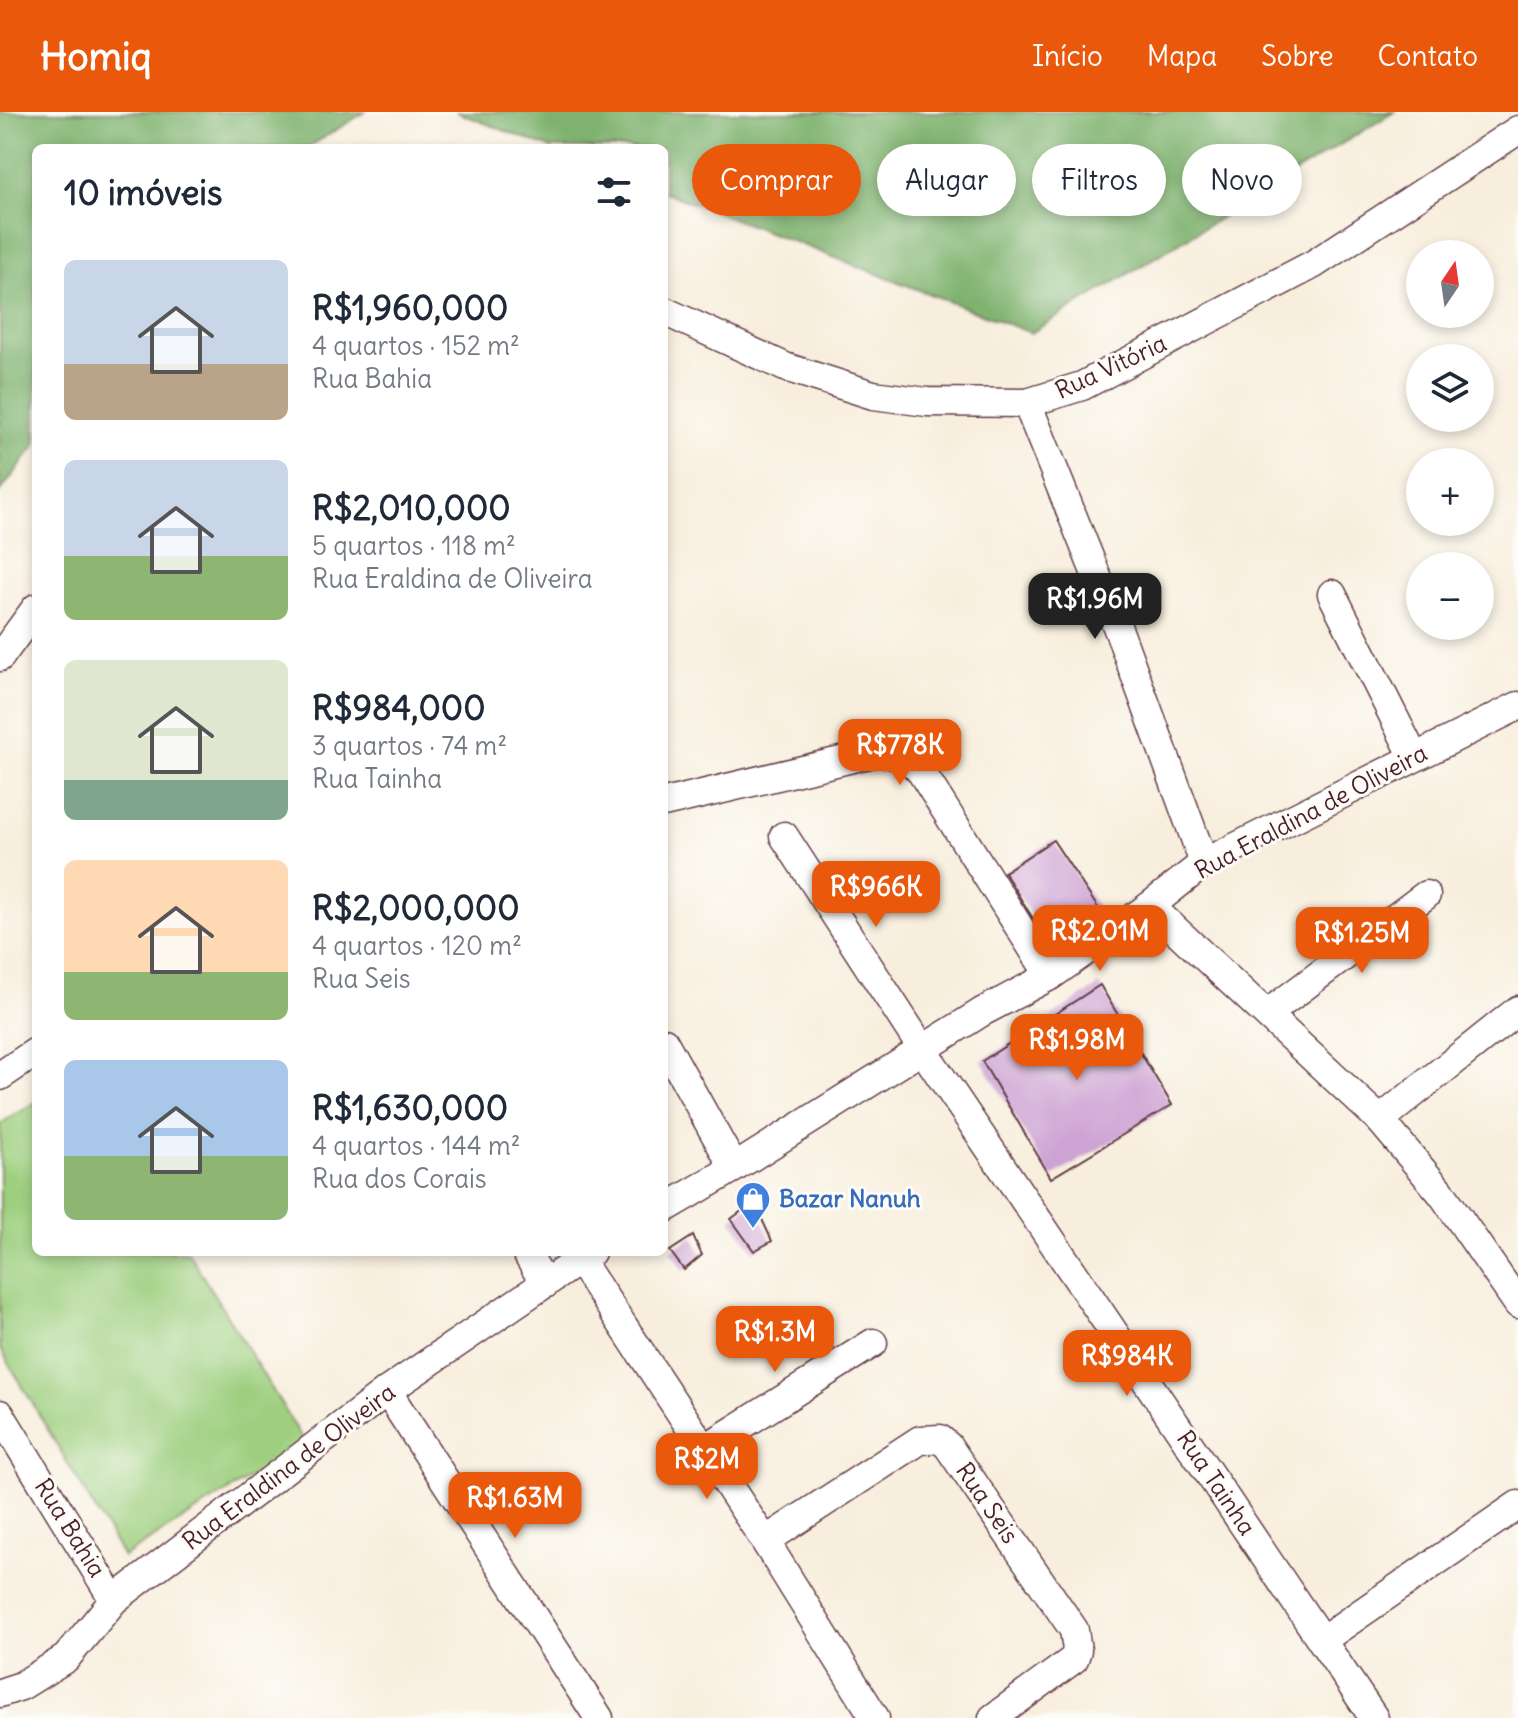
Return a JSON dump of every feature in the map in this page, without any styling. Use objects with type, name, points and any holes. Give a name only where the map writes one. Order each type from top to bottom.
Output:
[{"type":"street","name":"Rua Vitória","points":[[668,313],[785,367],[873,395],[927,402],[1027,403],[1082,386],[1314,264],[1518,130]]},
{"type":"street","points":[[1027,403],[1120,634],[1204,863]]},
{"type":"street","points":[[1332,594],[1414,757]]},
{"type":"street","points":[[0,657],[32,613]]},
{"type":"street","name":"Rua Eraldina de Oliveira","points":[[668,1207],[982,1012],[1050,976],[1150,906],[1204,863],[1518,706]]},
{"type":"street","points":[[668,802],[878,752],[897,754],[911,760],[1050,976]]},
{"type":"street","name":"Rua Tainha","points":[[784,836],[923,1050],[1374,1718]]},
{"type":"street","points":[[1267,1014],[1426,895]]},
{"type":"street","points":[[1150,906],[1380,1120],[1443,1195],[1518,1304]]},
{"type":"street","points":[[1380,1120],[1518,1010]]},
{"type":"street","points":[[668,1049],[734,1168]]},
{"type":"street","points":[[0,1076],[32,1055]]},
{"type":"street","points":[[528,1256],[545,1284]]},
{"type":"street","points":[[585,1256],[875,1718]]},
{"type":"street","name":"Rua Eraldina de Oliveira","points":[[0,1693],[21,1686],[66,1658],[114,1600],[387,1391],[585,1256]]},
{"type":"street","points":[[704,1449],[873,1343]]},
{"type":"street","points":[[387,1391],[599,1718]]},
{"type":"street","name":"Rua Bahia","points":[[0,1414],[114,1600]]},
{"type":"street","name":"Rua Seis","points":[[765,1541],[920,1440],[940,1439],[948,1446],[1047,1590],[1074,1630],[1077,1640],[1074,1659],[993,1718]]},
{"type":"street","points":[[1322,1640],[1518,1505]]},
{"type":"green space","points":[[0,112],[365,112],[313,144],[32,144],[32,450],[0,492]]},
{"type":"green space","points":[[456,112],[1394,112],[1302,168],[1302,144],[1182,144],[1182,216],[1223,216],[1031,333],[726,216],[861,216],[861,144],[692,144],[692,203],[668,194],[668,144],[540,144]]},
{"type":"green space","points":[[32,1104],[32,1256],[190,1256],[305,1443],[123,1557],[0,1348],[0,1124]]},
{"type":"building","points":[[1053,840],[1112,929],[1062,965],[1004,872]]},
{"type":"building","points":[[1100,985],[1172,1105],[1051,1178],[982,1061]]},
{"type":"building","name":"Bazar Nanuh","points":[[754,1202],[772,1241],[754,1251],[731,1219]]},
{"type":"building","points":[[693,1236],[702,1255],[684,1270],[670,1251]]},
{"type":"place","name":"Bazar Nanuh","points":[[753,1230]]}]
